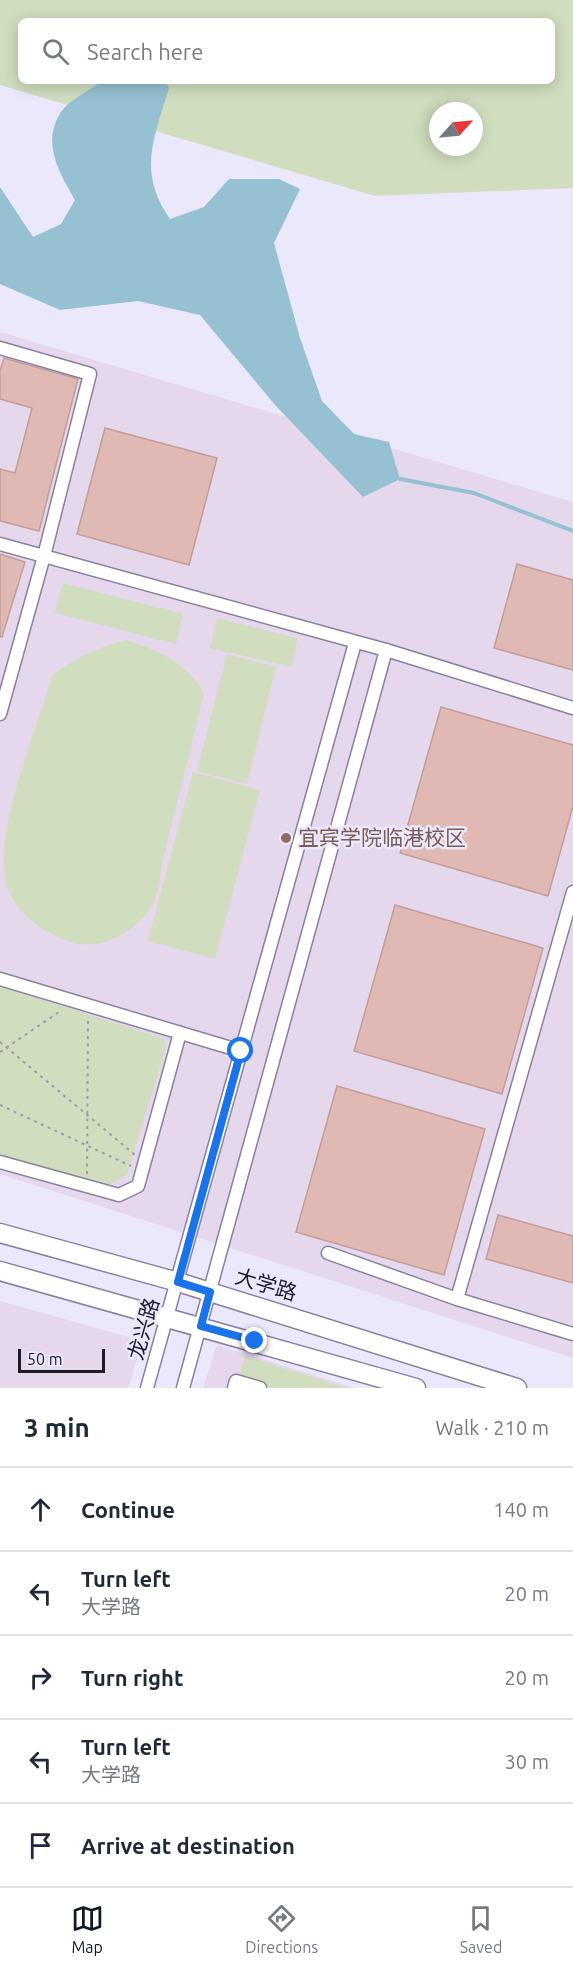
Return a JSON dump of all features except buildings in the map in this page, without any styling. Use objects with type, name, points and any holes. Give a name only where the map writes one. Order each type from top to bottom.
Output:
[{"type":"main road","name":"大学路","points":[[0,1233],[178,1282],[517,1388]]},
{"type":"main road","points":[[0,1271],[416,1388]]},
{"type":"street","points":[[0,348],[90,374],[44,556],[0,714]]},
{"type":"street","points":[[0,544],[386,650],[573,708]]},
{"type":"street","name":"龙兴路","points":[[147,1388],[355,643]]},
{"type":"street","points":[[183,1388],[386,650]]},
{"type":"street","points":[[457,1299],[573,892]]},
{"type":"street","points":[[0,979],[241,1051]]},
{"type":"street","points":[[0,1162],[119,1195],[138,1186],[180,1033]]},
{"type":"street","points":[[328,1253],[457,1299],[573,1334]]},
{"type":"street","points":[[234,1388],[236,1381],[260,1388]]},
{"type":"path","points":[[0,1052],[74,1001]]},
{"type":"path","points":[[87,1186],[88,1005]]},
{"type":"path","points":[[0,1042],[88,1116],[143,1167]]},
{"type":"path","points":[[0,1105],[88,1147],[143,1167]]},
{"type":"shaded area","name":"宜宾学院临港校区","points":[[0,332],[573,502],[573,1358],[0,1174]]},
{"type":"shaded area","points":[[0,1301],[143,1341],[128,1388],[0,1388]]},
{"type":"shaded area","points":[[217,1345],[355,1388],[203,1388]]},
{"type":"green space","points":[[0,0],[573,0],[573,188],[375,196],[0,85]]},
{"type":"green space","points":[[63,583],[183,614],[176,644],[55,613]]},
{"type":"green space","points":[[217,618],[298,638],[291,667],[210,648]]},
{"type":"green space","points":[[126,640],[171,659],[190,674],[204,693],[153,904],[137,924],[120,936],[90,945],[80,944],[41,928],[20,909],[6,884],[4,848],[20,773],[52,676],[87,654]]},
{"type":"green space","points":[[227,654],[276,667],[247,784],[197,771]]},
{"type":"green space","points":[[193,772],[260,790],[215,959],[148,941]]},
{"type":"green space","points":[[0,986],[164,1039],[166,1047],[127,1175],[108,1185],[0,1159]]},
{"type":"green space","points":[[245,1356],[347,1388],[272,1388],[239,1378]]},
{"type":"water","points":[[97,84],[167,84],[169,88],[154,139],[151,170],[160,202],[170,219],[204,207],[229,179],[279,179],[300,189],[274,243],[300,338],[322,401],[354,434],[389,442],[400,479],[363,497],[276,406],[200,315],[138,301],[60,310],[0,284],[0,187],[33,237],[61,224],[75,200],[54,157],[52,135],[61,112],[80,95]]},
{"type":"waterway","points":[[400,479],[474,493],[573,531]]},
{"type":"place","name":"宜宾学院临港校区","points":[[286,838]]},
{"type":"route","points":[[241,1051],[178,1282],[210,1292],[201,1326],[255,1341]]}]
